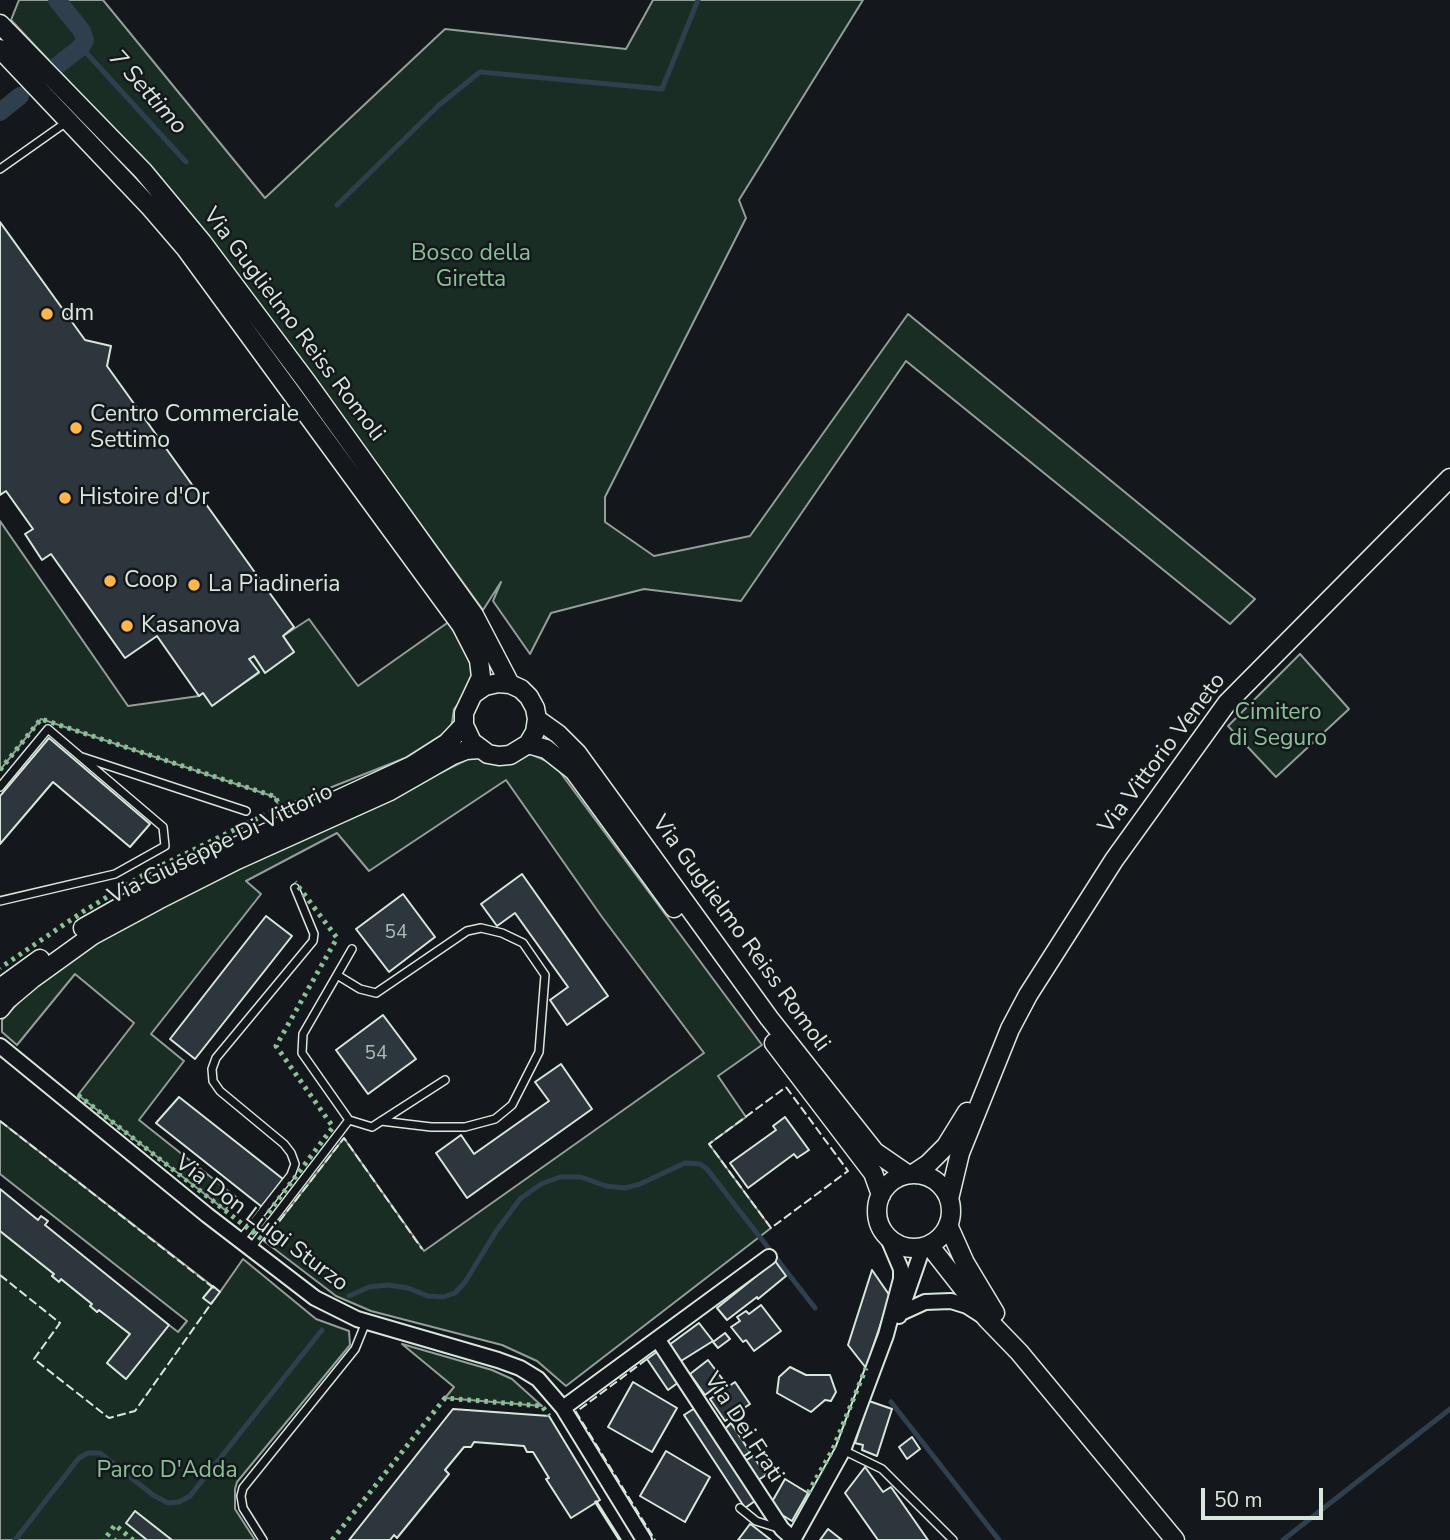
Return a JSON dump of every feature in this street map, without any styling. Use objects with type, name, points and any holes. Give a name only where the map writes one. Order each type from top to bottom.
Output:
[{"type":"street","name":"Via Guglielmo Reiss Romoli","points":[[0,24],[143,171],[202,242],[306,381],[474,615],[510,684]]},
{"type":"street","name":"Via Guglielmo Reiss Romoli","points":[[0,49],[186,249],[461,625],[479,660],[481,677],[475,693]]},
{"type":"street","points":[[69,121],[77,118],[83,121],[114,155],[143,171]]},
{"type":"street","points":[[186,249],[193,248],[200,252],[268,342],[306,381]]},
{"type":"street","name":"Via Vittorio Veneto","points":[[994,1067],[1028,995],[1114,860],[1227,703],[1450,478]]},
{"type":"street","points":[[510,684],[529,697],[537,719],[535,732],[528,744],[510,755],[499,756],[479,749],[472,742],[464,725],[464,713],[475,693],[485,686],[510,684]]},
{"type":"street","name":"Via Guglielmo Reiss Romoli","points":[[537,719],[558,734],[577,753],[769,1018],[875,1152],[910,1174]]},
{"type":"street","name":"Via Giuseppe Di Vittorio","points":[[0,988],[87,925],[232,849],[411,766],[447,743],[464,725]]},
{"type":"street","name":"Via Guglielmo Reiss Romoli","points":[[528,744],[546,749],[574,771],[760,1025],[873,1173],[881,1195]]},
{"type":"street","name":"Via Giuseppe Di Vittorio","points":[[0,1009],[32,979],[93,935],[237,860],[390,791],[453,755],[479,749]]},
{"type":"street","name":"Via Don Luigi Sturzo","points":[[1,1050],[315,1298],[366,1322],[520,1368],[538,1379],[563,1408],[644,1540]]},
{"type":"street","points":[[793,1540],[843,1450],[886,1335],[901,1279],[901,1269],[878,1218],[881,1195],[888,1184],[928,1164],[946,1146],[994,1067]]},
{"type":"street","points":[[887,1236],[905,1247],[926,1246],[941,1237],[951,1213],[949,1199],[960,1153],[994,1067]]},
{"type":"street","points":[[910,1174],[934,1180],[949,1199]]},
{"type":"street","points":[[948,1225],[965,1263],[1019,1352]]},
{"type":"street","points":[[886,1335],[901,1313],[926,1246]]},
{"type":"street","points":[[926,1246],[987,1319],[1019,1352],[1175,1540]]},
{"type":"street","points":[[563,1408],[769,1257]]},
{"type":"street","points":[[901,1313],[925,1302],[951,1301],[967,1306],[987,1319]]},
{"type":"street","name":"Via Dei Frati","points":[[658,1340],[782,1529],[793,1540]]},
{"type":"lane","points":[[0,169],[69,121]]},
{"type":"lane","points":[[0,787],[47,729],[163,827],[165,846],[115,874],[0,901]]},
{"type":"lane","points":[[78,755],[246,811]]},
{"type":"lane","points":[[245,1245],[291,1175],[295,1164],[284,1144],[220,1091],[213,1081],[212,1069],[216,1058],[313,941],[314,934],[295,888]]},
{"type":"lane","points":[[337,975],[360,989],[376,993],[467,932],[481,928],[502,933],[523,943],[545,975],[540,1052],[512,1105],[495,1119],[466,1127],[431,1127],[381,1121]]},
{"type":"lane","points":[[352,948],[303,1034],[302,1053],[349,1119],[372,1127],[445,1080]]},
{"type":"lane","points":[[245,1245],[349,1119]]},
{"type":"lane","points":[[263,1540],[243,1508],[243,1488],[355,1349],[366,1322]]},
{"type":"lane","points":[[843,1450],[882,1469],[953,1540]]},
{"type":"lane","points":[[740,1508],[757,1521],[782,1529]]},
{"type":"green space","name":"Bosco della Giretta","points":[[19,0],[103,0],[265,198],[445,29],[626,49],[653,0],[863,0],[739,200],[746,218],[605,497],[605,522],[654,556],[750,536],[908,314],[1255,599],[1230,624],[906,361],[741,601],[644,589],[551,613],[530,654],[493,601],[501,582],[483,610],[302,361],[147,165],[11,20]]},
{"type":"green space","points":[[0,521],[128,706],[199,696],[203,693],[212,705],[259,673],[249,659],[254,656],[265,672],[294,652],[283,636],[309,619],[358,686],[450,621],[475,672],[470,689],[454,709],[451,729],[405,758],[279,808],[275,797],[41,719],[0,770]]},
{"type":"green space","name":"Cimitero di Seguro","points":[[1300,654],[1349,709],[1276,777],[1228,726]]},
{"type":"green space","points":[[530,754],[554,764],[762,1045],[718,1076],[746,1117],[709,1144],[771,1228],[566,1386],[537,1361],[502,1345],[371,1311],[336,1296],[264,1241],[344,1138],[424,1251],[704,1053],[602,917],[506,780],[369,871],[337,833],[246,881],[261,894],[151,1034],[184,1061],[139,1120],[236,1197],[225,1210],[78,1095],[134,1023],[75,974],[17,1045],[2,1032],[2,1020],[34,986],[85,948],[209,881],[472,757],[509,763]]},
{"type":"green space","name":"Parco D'Adda","points":[[0,1121],[220,1292],[243,1259],[316,1319],[349,1331],[350,1345],[237,1482],[235,1509],[255,1540],[0,1540],[0,1231],[54,1274],[52,1276],[59,1281],[61,1279],[92,1304],[97,1312],[99,1310],[130,1334],[107,1363],[126,1379],[169,1325],[178,1332],[187,1321],[0,1174]]},
{"type":"green space","points":[[402,1344],[492,1370],[512,1379],[542,1406],[445,1398],[454,1387]]},
{"type":"building","name":"Centro Commerciale Settimo","points":[[0,222],[85,340],[111,346],[107,366],[294,627],[283,636],[294,652],[265,673],[254,656],[249,659],[259,672],[212,706],[203,693],[199,696],[157,636],[125,658],[51,554],[42,560],[25,534],[33,529],[6,491],[0,495]]},
{"type":"building","points":[[49,738],[150,824],[130,847],[53,782],[0,844],[0,796]]},
{"type":"building","points":[[522,874],[608,996],[567,1025],[550,1000],[568,987],[515,913],[497,926],[481,904]]},
{"type":"building","points":[[403,894],[435,937],[389,972],[356,929]]},
{"type":"building","points":[[266,916],[292,936],[195,1059],[170,1039]]},
{"type":"building","points":[[383,1015],[416,1059],[368,1094],[336,1050]]},
{"type":"building","points":[[561,1064],[592,1109],[467,1198],[436,1153],[461,1135],[474,1154],[549,1101],[535,1082]]},
{"type":"building","points":[[179,1097],[283,1179],[262,1207],[156,1123]]},
{"type":"building","points":[[785,1117],[809,1150],[797,1158],[794,1154],[748,1188],[730,1163],[776,1130],[773,1126]]},
{"type":"building","points":[[0,1189],[38,1220],[41,1216],[48,1221],[45,1225],[169,1325],[126,1379],[107,1363],[130,1334],[99,1310],[97,1312],[90,1306],[92,1304],[61,1279],[59,1282],[52,1276],[54,1274],[0,1231]]},
{"type":"building","points":[[775,1261],[786,1276],[727,1320],[717,1308]]},
{"type":"building","points":[[872,1270],[890,1296],[866,1368],[848,1345]]},
{"type":"building","points":[[213,1286],[220,1292],[211,1304],[203,1298]]},
{"type":"building","points":[[761,1305],[781,1331],[754,1351],[731,1327],[740,1321],[737,1317],[746,1311],[749,1314]]},
{"type":"building","points":[[699,1323],[713,1341],[681,1361],[669,1345]]},
{"type":"building","points":[[725,1333],[730,1339],[718,1348],[713,1342]]},
{"type":"building","points":[[658,1351],[679,1382],[668,1390],[647,1359]]},
{"type":"building","points":[[708,1360],[724,1381],[705,1395],[690,1374]]},
{"type":"building","points":[[790,1367],[806,1375],[830,1375],[836,1392],[831,1401],[825,1400],[811,1412],[777,1393],[779,1377]]},
{"type":"building","points":[[633,1382],[677,1408],[652,1452],[608,1427]]},
{"type":"building","points":[[735,1382],[750,1404],[725,1421],[710,1399]]},
{"type":"building","points":[[869,1401],[892,1409],[877,1456],[862,1450],[863,1445],[855,1443]]},
{"type":"building","points":[[695,1408],[755,1501],[745,1508],[684,1415]]},
{"type":"building","points":[[453,1409],[549,1416],[600,1500],[571,1518],[546,1479],[549,1478],[533,1452],[527,1452],[524,1446],[474,1442],[471,1447],[464,1447],[445,1470],[449,1474],[397,1538],[394,1535],[390,1540],[349,1540]]},
{"type":"building","points":[[731,1423],[750,1452],[740,1459],[722,1432]]},
{"type":"building","points":[[912,1437],[920,1449],[907,1459],[899,1447]]},
{"type":"building","points":[[666,1451],[710,1477],[685,1522],[640,1496]]},
{"type":"building","points":[[753,1456],[766,1475],[755,1482],[742,1463]]},
{"type":"building","points":[[865,1467],[883,1492],[891,1487],[928,1540],[878,1540],[845,1493]]},
{"type":"building","points":[[785,1479],[808,1493],[792,1521],[769,1507]]},
{"type":"building","points":[[135,1511],[172,1540],[147,1540],[126,1523]]},
{"type":"building","points":[[750,1524],[753,1526],[771,1540],[738,1540]]},
{"type":"building","points":[[828,1529],[842,1540],[820,1540]]},
{"type":"waterway","points":[[53,69],[81,47],[85,40],[82,31],[57,0]]},
{"type":"waterway","points":[[337,205],[439,105],[480,72],[662,89],[698,0]]},
{"type":"waterway","name":"7 Settimo","points":[[81,47],[186,162]]},
{"type":"waterway","points":[[0,112],[20,96]]},
{"type":"waterway","points":[[349,1296],[369,1287],[388,1285],[408,1288],[428,1296],[443,1297],[455,1293],[520,1199],[541,1184],[560,1177],[581,1177],[606,1186],[625,1188],[685,1163],[700,1164],[707,1169],[815,1308]]},
{"type":"waterway","points":[[15,1540],[79,1458],[88,1453],[100,1453],[153,1495],[168,1503],[179,1502],[190,1496],[322,1330]]},
{"type":"waterway","points":[[891,1402],[999,1540]]},
{"type":"waterway","points":[[1283,1540],[1450,1409]]},
{"type":"hedge","points":[[0,770],[41,719],[276,797],[279,808],[150,871],[84,911],[0,968]]},
{"type":"hedge","points":[[253,1233],[333,1127],[276,1046],[337,938],[295,882]]},
{"type":"hedge","points":[[78,1095],[264,1241]]},
{"type":"hedge","points":[[808,1493],[833,1449],[866,1368]]},
{"type":"hedge","points":[[332,1540],[445,1398],[542,1406],[549,1416]]},
{"type":"hedge","points":[[107,1536],[115,1525],[133,1540]]},
{"type":"fence","points":[[786,1087],[848,1171],[771,1228],[709,1144],[786,1087]]},
{"type":"fence","points":[[0,1121],[215,1289]]},
{"type":"fence","points":[[264,1241],[344,1138],[422,1249]]},
{"type":"fence","points":[[0,1275],[60,1323],[34,1359],[109,1418],[135,1411],[213,1301]]},
{"type":"fence","points":[[647,1359],[576,1412],[655,1540]]},
{"type":"wall","points":[[596,1502],[620,1540]]},
{"type":"place","name":"dm","points":[[47,314]]},
{"type":"place","name":"Centro Commerciale Settimo","points":[[76,428]]},
{"type":"place","name":"Histoire d'Or","points":[[65,498]]},
{"type":"place","name":"Coop","points":[[110,581]]},
{"type":"place","name":"La Piadineria","points":[[194,585]]},
{"type":"place","name":"Kasanova","points":[[127,626]]}]
